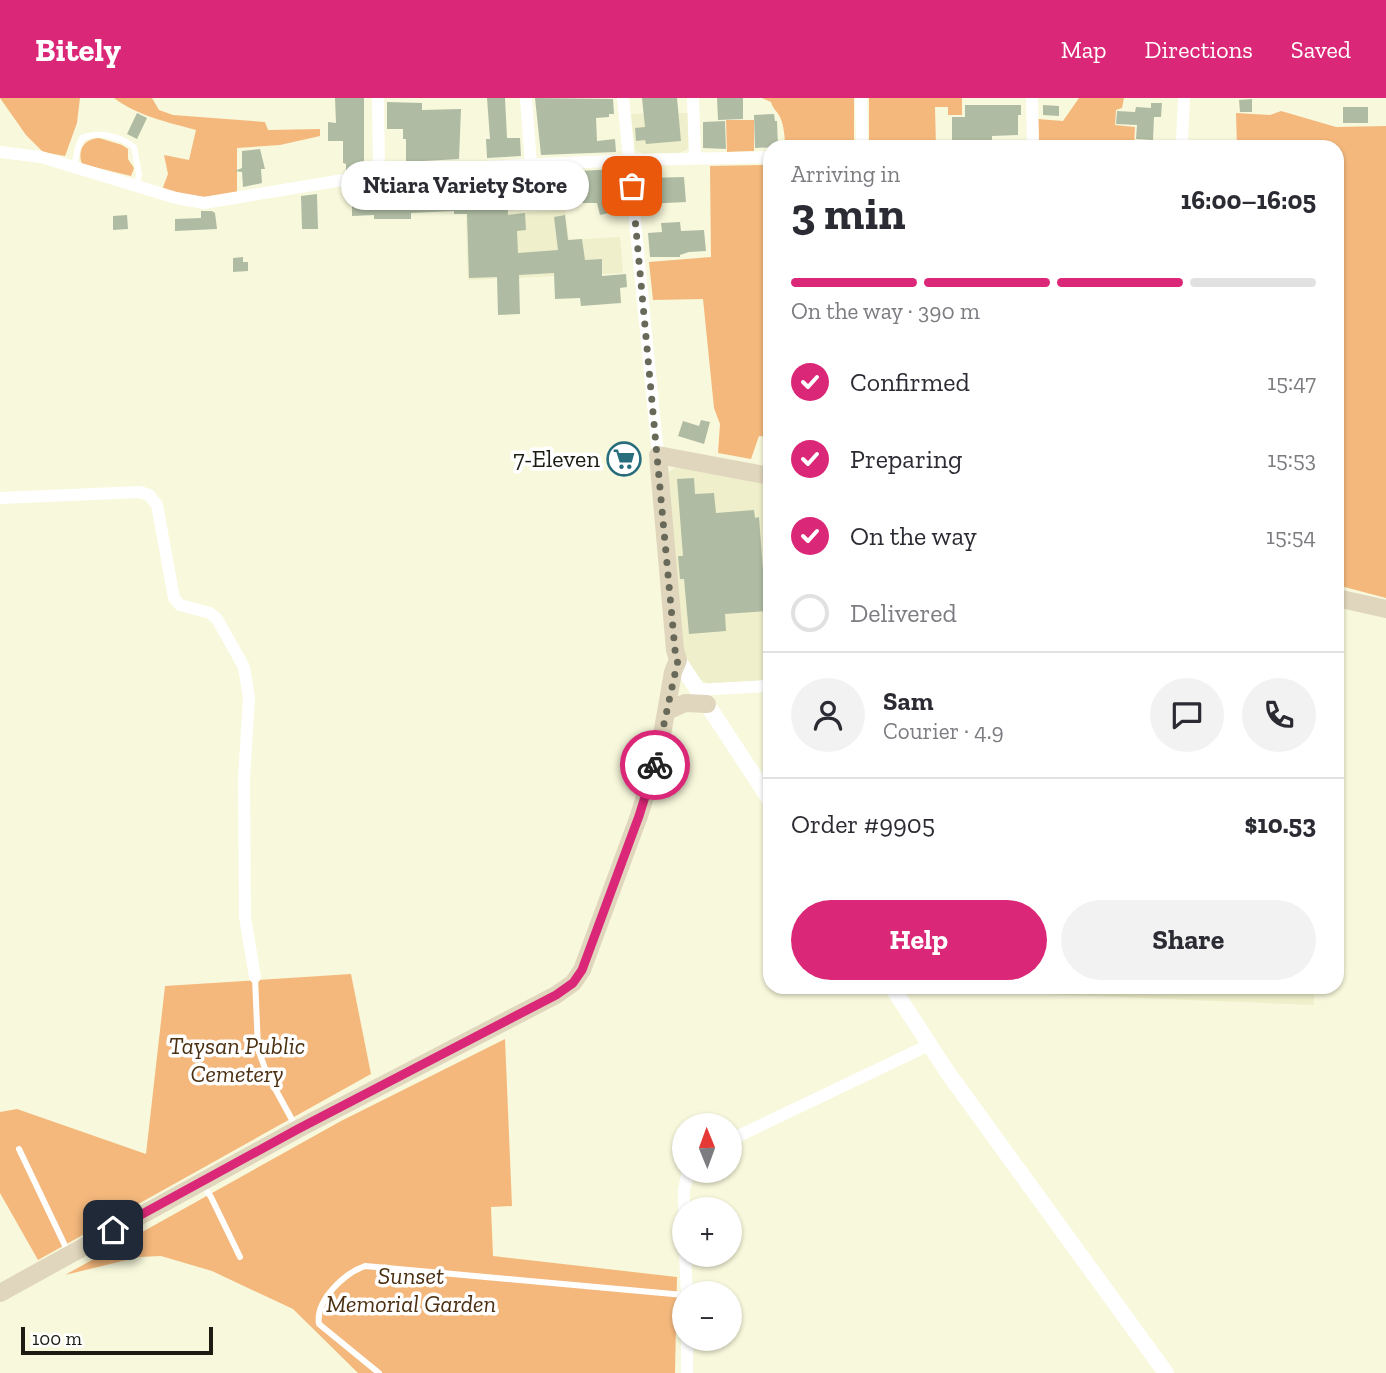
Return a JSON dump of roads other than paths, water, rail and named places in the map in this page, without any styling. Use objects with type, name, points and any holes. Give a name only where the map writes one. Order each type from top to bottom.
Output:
[{"type":"main road","points":[[0,1293],[298,1129],[556,995],[573,983],[582,970],[639,816],[659,752],[678,660],[658,455],[763,475]]},
{"type":"main road","points":[[1344,600],[1386,609]]},
{"type":"main road","points":[[667,711],[702,697]]},
{"type":"street","points":[[378,98],[379,173]]},
{"type":"street","points":[[526,98],[530,165]]},
{"type":"street","points":[[623,98],[658,455]]},
{"type":"street","points":[[693,98],[695,158]]},
{"type":"street","points":[[861,98],[862,140]]},
{"type":"street","points":[[1032,98],[1033,140]]},
{"type":"street","points":[[1182,140],[1184,98]]},
{"type":"street","points":[[0,152],[33,155],[187,201],[209,203],[379,173],[629,160],[763,157]]},
{"type":"street","points":[[0,498],[140,492],[149,495],[157,505],[174,598],[180,605],[210,613],[217,619],[244,667],[249,698],[244,778],[245,917],[255,977]]},
{"type":"street","points":[[678,660],[763,789]]},
{"type":"street","points":[[702,697],[763,687]]},
{"type":"street","points":[[896,994],[929,1045],[1166,1373]]},
{"type":"street","points":[[742,1134],[929,1045]]},
{"type":"street","points":[[687,1351],[687,1373]]},
{"type":"lane","points":[[74,167],[82,138],[97,134],[115,138],[134,147],[139,174],[137,186]]},
{"type":"lane","points":[[255,977],[258,1049],[267,1074],[298,1129]]},
{"type":"lane","points":[[19,1149],[69,1254]]},
{"type":"lane","points":[[201,1183],[211,1197],[240,1257]]},
{"type":"lane","points":[[379,1373],[319,1324],[321,1304],[351,1271],[365,1266],[672,1293]]},
{"type":"place","name":"Ntiara Variety Store","points":[[632,186]]},
{"type":"place","name":"7-Eleven","points":[[624,459]]},
{"type":"park label","name":"Taysan Public Cemetery","points":[[237,1060]]},
{"type":"park label","name":"Sunset Memorial Garden","points":[[411,1290]]}]
